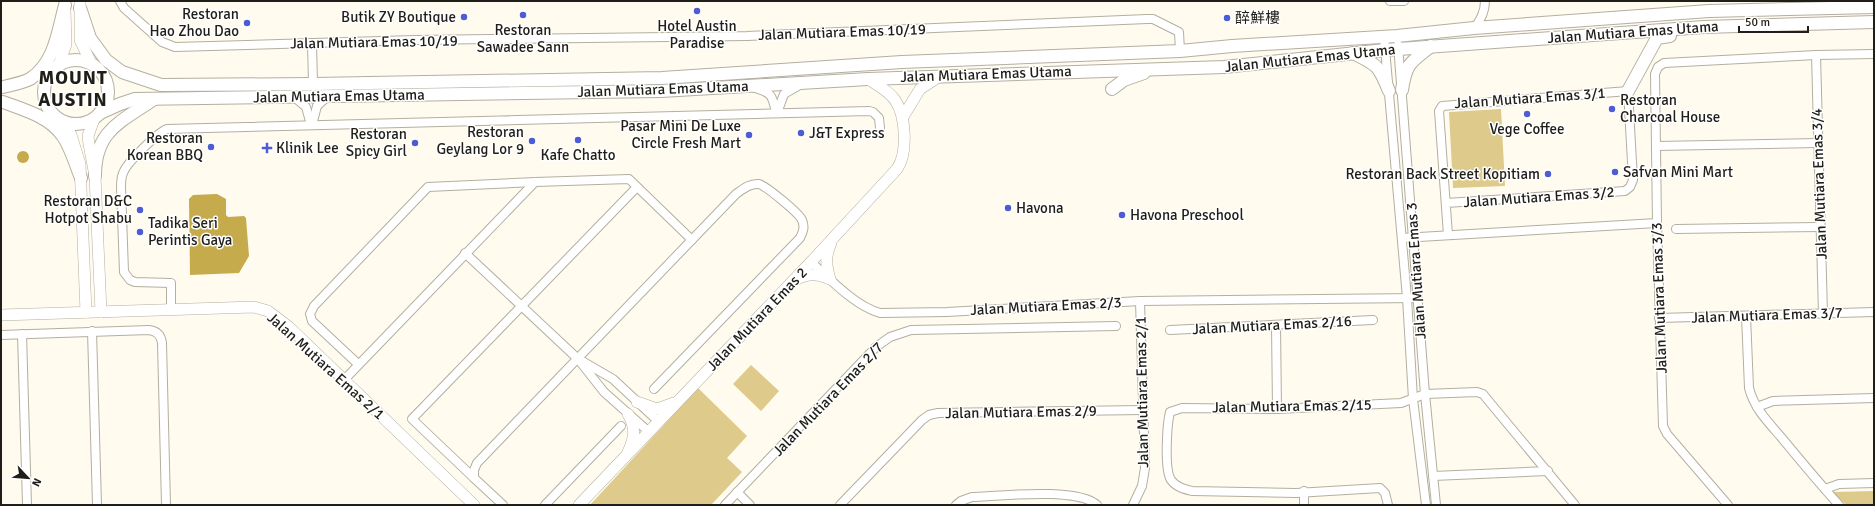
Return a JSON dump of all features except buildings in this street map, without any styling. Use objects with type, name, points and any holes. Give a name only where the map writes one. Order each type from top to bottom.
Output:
[{"type":"main road","points":[[2,87],[30,79],[41,69],[52,55],[64,3]]},
{"type":"main road","points":[[80,4],[90,38],[106,60],[122,72],[156,84]]},
{"type":"main road","name":"Jalan Mutiara Emas Utama","points":[[103,74],[129,82],[156,84],[313,84],[662,78],[902,62],[1093,55],[1384,37],[1474,28],[1709,11],[1874,7]]},
{"type":"main road","name":"Jalan Mutiara Emas Utama","points":[[97,116],[120,104],[135,99],[661,91],[868,78],[1224,67],[1432,46],[1704,27],[1874,22]]},
{"type":"main road","points":[[1628,91],[1656,38],[1662,36],[1698,33],[1704,27]]},
{"type":"main road","points":[[1402,90],[1405,71],[1408,65],[1432,46]]},
{"type":"main road","points":[[1353,53],[1377,66],[1389,91]]},
{"type":"main road","points":[[1093,55],[1108,63],[1111,70]]},
{"type":"main road","points":[[2,102],[21,104],[60,119],[80,124],[97,116],[108,98],[108,90],[103,74],[91,63],[75,60],[59,65],[48,77],[44,94],[49,110],[60,119]]},
{"type":"main road","points":[[1112,89],[1119,83],[1131,77],[1159,69]]},
{"type":"main road","points":[[2,87],[48,77]]},
{"type":"main road","points":[[95,176],[95,162],[98,148],[103,138],[113,127],[154,98]]},
{"type":"main road","points":[[2,102],[42,118],[54,126],[63,136],[81,178]]},
{"type":"street","name":"Jalan Mutiara Emas 10/19","points":[[120,1],[124,8],[167,45],[174,47],[755,35],[1147,19],[1153,20],[1179,32],[1180,50]]},
{"type":"street","points":[[1390,2],[1404,1]]},
{"type":"street","points":[[1474,28],[1481,19],[1485,8],[1485,1]]},
{"type":"street","points":[[59,65],[66,44],[64,3]]},
{"type":"street","points":[[80,4],[80,40],[91,63]]},
{"type":"street","name":"Jalan Mutiara Emas 3","points":[[1398,36],[1425,394],[1436,505]]},
{"type":"street","name":"Jalan Mutiara Emas 3","points":[[1384,37],[1407,298],[1413,399],[1426,505]]},
{"type":"street","points":[[312,43],[313,84]]},
{"type":"street","points":[[1816,55],[1874,54]]},
{"type":"street","name":"Jalan Mutiara Emas 3/3","points":[[1728,505],[1664,430],[1659,318],[1655,74],[1658,67],[1664,63],[1816,55]]},
{"type":"street","name":"Jalan Mutiara Emas 3/4","points":[[1816,55],[1823,314]]},
{"type":"street","points":[[903,117],[920,89],[941,76]]},
{"type":"street","name":"Jalan Mutiara Emas 2","points":[[579,505],[811,262],[901,164],[904,152],[903,117],[892,96],[868,78]]},
{"type":"street","points":[[777,113],[784,94],[806,82]]},
{"type":"street","points":[[747,86],[768,92],[773,98],[777,113]]},
{"type":"street","name":"Jalan Mutiara Emas 3/2","points":[[1446,203],[1625,191],[1630,187],[1633,180],[1628,91]]},
{"type":"street","name":"Jalan Mutiara Emas 3/1","points":[[1448,235],[1439,111],[1442,106],[1628,91]]},
{"type":"street","points":[[312,125],[317,106],[328,96]]},
{"type":"street","points":[[294,97],[306,107],[312,125]]},
{"type":"street","points":[[171,309],[171,283],[135,282],[130,280],[124,272],[121,187],[125,168],[158,134],[167,129],[868,111],[873,112],[879,118],[880,128]]},
{"type":"street","points":[[97,116],[88,136],[95,176],[101,312]]},
{"type":"street","points":[[60,119],[71,135],[80,164],[86,312]]},
{"type":"street","points":[[1656,146],[1818,143]]},
{"type":"street","points":[[358,364],[312,321],[310,314],[314,306],[428,187],[629,179],[692,240]]},
{"type":"street","points":[[344,380],[535,182]]},
{"type":"street","points":[[474,478],[474,470],[477,463],[736,194],[749,185],[758,184],[766,186],[802,219],[804,228],[800,238],[654,389]]},
{"type":"street","points":[[503,505],[412,419],[637,187]]},
{"type":"street","points":[[1402,238],[1657,223]]},
{"type":"street","points":[[1676,229],[1820,227]]},
{"type":"street","points":[[830,279],[826,265],[827,255],[833,238]]},
{"type":"street","points":[[465,253],[578,359],[604,392],[649,432]]},
{"type":"street","name":"Jalan Mutiara Emas 2/3","points":[[811,262],[861,304],[880,313],[947,312],[1140,301],[1418,298]]},
{"type":"street","points":[[792,282],[811,274],[818,274],[830,279]]},
{"type":"street","name":"Jalan Mutiara Emas 2/1","points":[[1133,505],[1142,486],[1145,468],[1140,301]]},
{"type":"street","name":"Jalan Mutiara Emas 2/1","points":[[1,315],[254,307],[268,310],[344,380],[474,505]]},
{"type":"street","name":"Jalan Mutiara Emas 3/7","points":[[1659,318],[1874,312]]},
{"type":"street","points":[[1746,316],[1749,388],[1751,398],[1839,505]]},
{"type":"street","name":"Jalan Mutiara Emas 2/16","points":[[1170,330],[1373,320]]},
{"type":"street","points":[[1276,325],[1277,409]]},
{"type":"street","name":"Jalan Mutiara Emas 2/7","points":[[725,505],[876,347],[896,334],[911,330],[1116,326]]},
{"type":"street","points":[[1,335],[153,330],[160,335],[162,343],[166,505]]},
{"type":"street","points":[[92,331],[97,505]]},
{"type":"street","points":[[22,334],[27,505]]},
{"type":"street","points":[[578,359],[613,379],[659,422]]},
{"type":"street","points":[[1425,394],[1477,392],[1483,394],[1575,505]]},
{"type":"street","points":[[637,402],[657,409],[672,405],[686,394]]},
{"type":"street","name":"Jalan Mutiara Emas 2/15","points":[[1304,491],[1192,490],[1179,487],[1170,479],[1167,451],[1167,425],[1170,412],[1182,408],[1277,409],[1401,403],[1425,394]]},
{"type":"street","points":[[1757,407],[1773,401],[1874,398]]},
{"type":"street","name":"Jalan Mutiara Emas 2/9","points":[[840,505],[922,420],[929,415],[938,413],[1143,410]]},
{"type":"street","points":[[619,463],[628,451],[634,436],[635,429],[628,414]]},
{"type":"street","points":[[545,505],[621,426]]},
{"type":"street","points":[[1433,476],[1548,472]]},
{"type":"street","points":[[1825,489],[1839,484],[1874,483]]},
{"type":"street","points":[[1304,505],[1304,491],[1380,488],[1385,493],[1388,505]]},
{"type":"street","points":[[737,492],[750,505]]},
{"type":"street","points":[[956,505],[961,500],[972,497],[1057,495],[1083,498],[1097,505]]},
{"type":"shaded area","points":[[1501,109],[1505,186],[1453,188],[1449,112]]},
{"type":"shaded area","points":[[23,151],[27,153],[29,157],[27,161],[23,163],[19,161],[17,157],[19,153]]},
{"type":"shaded area","points":[[217,194],[226,199],[226,215],[228,217],[244,216],[246,218],[249,256],[239,273],[190,275],[189,199],[193,195]]},
{"type":"shaded area","points":[[751,365],[779,391],[761,411],[733,384]]},
{"type":"shaded area","points":[[698,388],[747,436],[727,458],[742,472],[711,505],[590,505]]},
{"type":"shaded area","points":[[1874,491],[1874,505],[1846,505],[1833,492]]},
{"type":"place","name":"Hotel Austin Paradise","points":[[697,11]]},
{"type":"place","name":"Restoran Sawadee Sann","points":[[523,15]]},
{"type":"place","name":"Butik ZY Boutique","points":[[464,17]]},
{"type":"place","name":"醉鮮樓","points":[[1227,18]]},
{"type":"place","name":"Restoran Hao Zhou Dao","points":[[247,23]]},
{"type":"place","name":"Restoran Charcoal House","points":[[1612,109]]},
{"type":"place","name":"Vege Coffee","points":[[1527,114]]},
{"type":"place","name":"J&T Express","points":[[801,133]]},
{"type":"place","name":"Pasar Mini De Luxe Circle Fresh Mart","points":[[749,135]]},
{"type":"place","name":"Kafe Chatto","points":[[578,140]]},
{"type":"place","name":"Restoran Geylang Lor 9","points":[[532,141]]},
{"type":"place","name":"Restoran Spicy Girl","points":[[415,143]]},
{"type":"place","name":"Restoran Korean BBQ","points":[[211,147]]},
{"type":"place","name":"Klinik Lee","points":[[267,148]]},
{"type":"place","name":"Safvan Mini Mart","points":[[1615,172]]},
{"type":"place","name":"Restoran Back Street Kopitiam","points":[[1548,174]]},
{"type":"place","name":"Havona","points":[[1008,208]]},
{"type":"place","name":"Restoran D&C Hotpot Shabu","points":[[140,210]]},
{"type":"place","name":"Havona Preschool","points":[[1122,215]]},
{"type":"place","name":"Tadika Seri Perintis Gaya","points":[[140,232]]},
{"type":"district","name":"MOUNT AUSTIN","points":[[73,89]]}]
